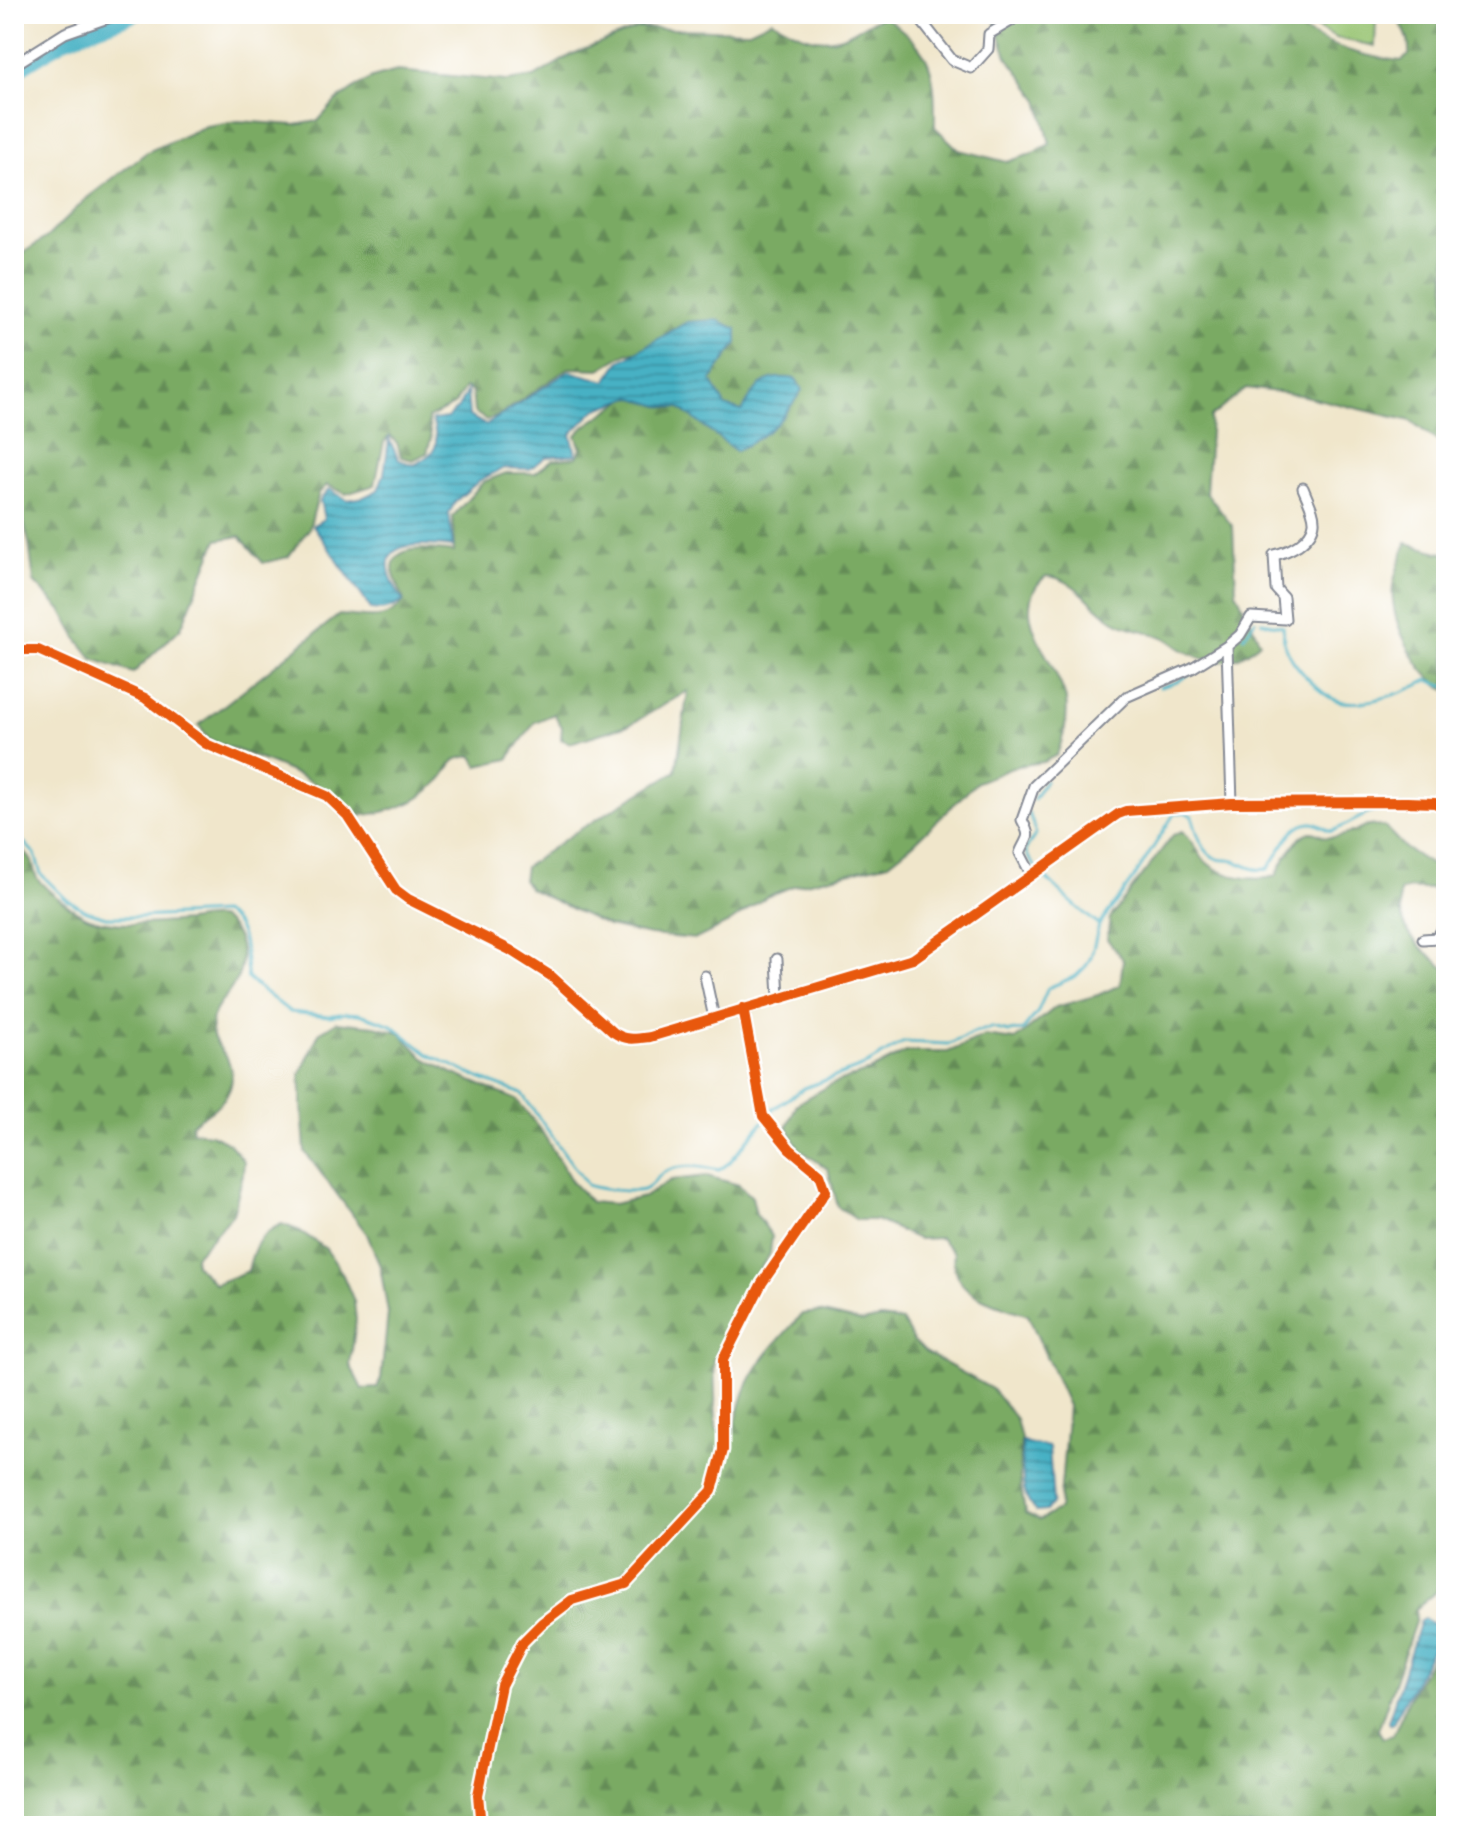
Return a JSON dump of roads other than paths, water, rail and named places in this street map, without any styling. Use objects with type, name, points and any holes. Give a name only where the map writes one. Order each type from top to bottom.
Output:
[{"type":"street","points":[[14,65],[65,33],[117,14]]},
{"type":"street","points":[[916,14],[952,60],[971,68],[988,49],[989,34],[1011,21],[1015,14]]},
{"type":"street","points":[[1031,874],[1020,853],[1029,838],[1022,820],[1034,786],[1126,697],[1192,668],[1227,646],[1240,635],[1251,617],[1285,619],[1283,597],[1276,589],[1274,555],[1292,549],[1314,528],[1314,517],[1303,488]]},
{"type":"street","points":[[1227,646],[1232,803]]},
{"type":"street","points":[[14,650],[38,650],[145,698],[206,744],[327,796],[347,815],[396,890],[510,950],[541,970],[623,1038],[650,1037],[913,959],[1031,874],[1126,811],[1232,803],[1407,802],[1435,803],[1446,809]]},
{"type":"street","points":[[1423,939],[1437,938],[1446,923]]},
{"type":"street","points":[[777,959],[779,998]]},
{"type":"street","points":[[705,976],[714,1018]]},
{"type":"street","points":[[481,1826],[478,1795],[501,1685],[523,1642],[572,1600],[626,1584],[712,1491],[723,1450],[723,1360],[762,1283],[826,1191],[820,1174],[790,1149],[765,1120],[743,1008]]},
{"type":"water","points":[[717,320],[737,329],[737,343],[711,380],[725,406],[742,411],[762,383],[776,378],[796,379],[802,390],[774,426],[736,451],[680,408],[660,406],[631,397],[595,410],[571,434],[576,454],[546,457],[530,469],[504,468],[480,480],[456,501],[449,513],[453,547],[419,545],[396,550],[390,557],[389,568],[403,601],[391,608],[371,609],[313,525],[324,519],[320,500],[329,489],[347,500],[378,490],[384,474],[389,439],[399,460],[414,465],[428,456],[436,442],[432,420],[447,418],[458,408],[467,391],[469,416],[486,425],[569,371],[606,381],[619,362],[687,322]]},
{"type":"water","points":[[1022,1442],[1049,1447],[1053,1502],[1046,1511],[1036,1512],[1027,1498]]},
{"type":"water","points":[[1424,1618],[1440,1628],[1440,1635],[1390,1724],[1388,1721],[1420,1621]]},
{"type":"waterway","points":[[14,78],[16,70],[66,39],[135,14]]},
{"type":"waterway","points":[[1244,637],[1255,620]]},
{"type":"waterway","points":[[1262,622],[1283,626],[1285,645],[1293,660],[1314,684],[1336,700],[1370,701],[1428,680],[1446,686]]},
{"type":"waterway","points":[[1160,687],[1189,674]]},
{"type":"waterway","points":[[1034,799],[1045,781]]},
{"type":"waterway","points":[[768,1116],[773,1109],[804,1088],[862,1067],[904,1042],[949,1044],[992,1028],[1009,1032],[1023,1030],[1037,1013],[1048,988],[1076,976],[1086,966],[1099,925],[1136,875],[1174,814],[1185,812],[1192,816],[1200,841],[1212,856],[1259,869],[1268,869],[1286,840],[1305,824],[1313,823],[1331,831],[1372,812],[1393,808],[1423,810],[1446,816]]},
{"type":"waterway","points":[[1029,813],[1036,834],[1026,850],[1028,857],[1057,889],[1099,925]]},
{"type":"waterway","points":[[14,832],[35,854],[41,874],[66,899],[87,911],[106,917],[222,913],[237,925],[241,933],[248,979],[290,1012],[329,1016],[360,1014],[392,1025],[428,1054],[522,1094],[587,1185],[638,1191],[663,1173],[676,1168],[719,1170],[729,1163],[763,1122]]}]
